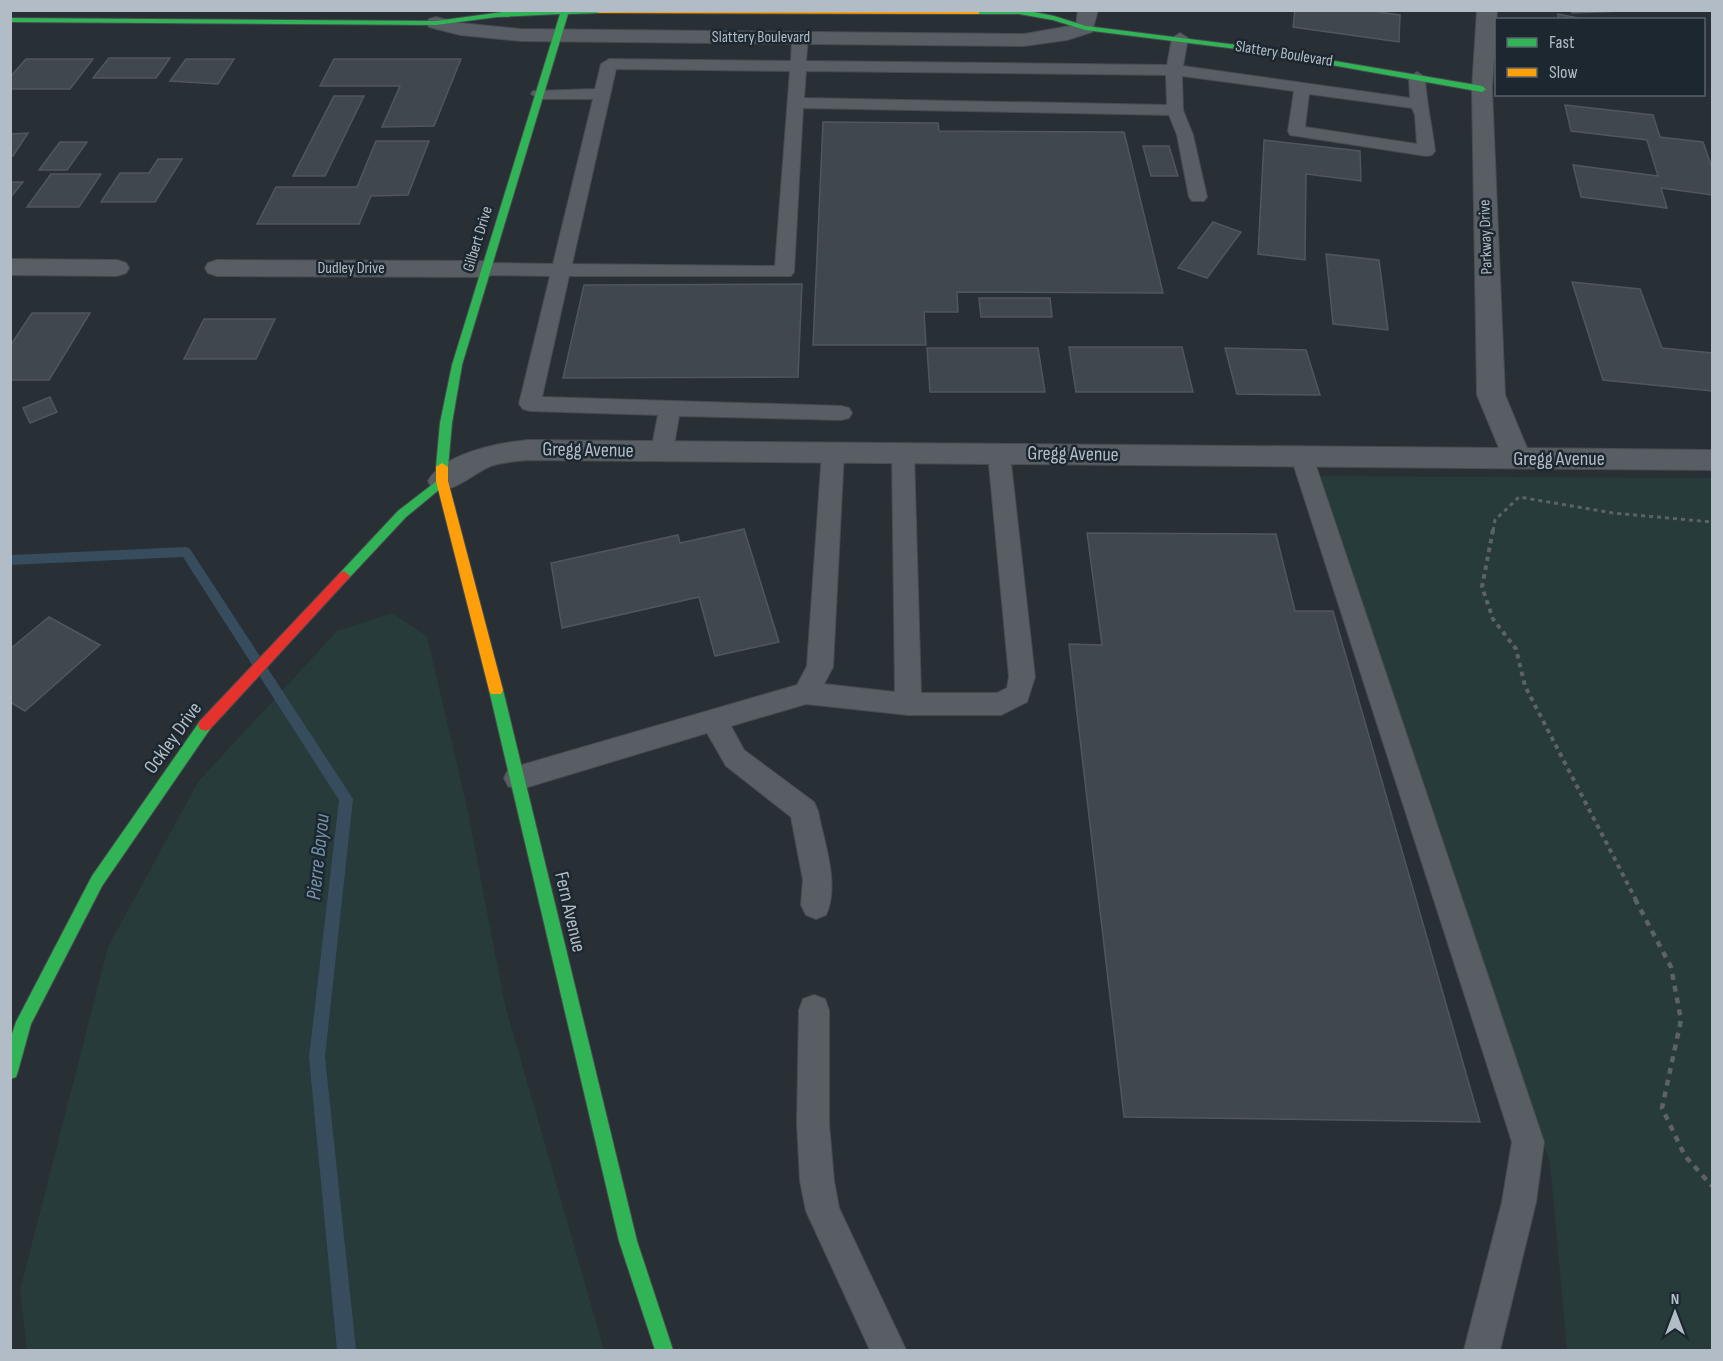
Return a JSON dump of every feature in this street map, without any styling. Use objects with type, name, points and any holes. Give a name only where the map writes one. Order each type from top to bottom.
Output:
[{"type":"street","name":"Parkway Drive","points":[[1487,10],[1482,89],[1491,395],[1517,458]]},
{"type":"street","name":"Slattery Boulevard","points":[[10,20],[436,23],[477,15],[526,11],[1019,12],[1054,18],[1086,19],[1180,39],[1482,89]]},
{"type":"street","name":"Gilbert Drive","points":[[442,481],[441,450],[461,352],[565,11]]},
{"type":"street","name":"Slattery Boulevard","points":[[436,23],[496,34],[557,36],[1024,40],[1067,34],[1086,19]]},
{"type":"street","points":[[10,267],[117,268]]},
{"type":"street","name":"Dudley Drive","points":[[217,268],[486,269]]},
{"type":"street","name":"Gregg Avenue","points":[[442,481],[468,464],[498,452],[528,450],[1713,460]]},
{"type":"street","name":"Ockley Drive","points":[[10,1071],[24,1022],[97,881],[202,728],[402,514],[442,481]]},
{"type":"street","name":"Fern Avenue","points":[[442,481],[518,778],[628,1241],[664,1350]]},
{"type":"lane","points":[[486,269],[784,272],[800,38]]},
{"type":"lane","points":[[1180,39],[1174,70],[1175,110],[1185,135],[1198,196]]},
{"type":"lane","points":[[841,413],[530,404],[609,64],[1174,70],[1418,104]]},
{"type":"lane","points":[[1302,89],[1296,131],[1426,152],[1423,115],[1418,104],[1417,77]]},
{"type":"lane","points":[[539,94],[602,94]]},
{"type":"lane","points":[[796,103],[1175,110]]},
{"type":"lane","points":[[662,451],[670,408]]},
{"type":"lane","points":[[806,693],[820,667],[833,452]]},
{"type":"lane","points":[[903,453],[908,704]]},
{"type":"lane","points":[[518,778],[806,693],[908,704],[1001,704],[1018,694],[1022,676],[999,454]]},
{"type":"lane","points":[[1302,456],[1528,1142],[1519,1202],[1482,1350]]},
{"type":"lane","points":[[713,720],[735,758],[804,811],[817,880],[816,905]]},
{"type":"lane","points":[[814,1010],[813,1123],[817,1181],[823,1211],[888,1350]]},
{"type":"path","points":[[1713,522],[1613,513],[1519,497],[1495,520],[1482,587],[1493,619],[1516,649],[1525,687],[1671,967],[1681,1020],[1662,1108],[1685,1156],[1713,1186]]},
{"type":"green space","points":[[1319,476],[1712,478],[1712,1350],[1567,1350],[1550,1163]]},
{"type":"green space","points":[[392,613],[427,636],[467,807],[505,1005],[604,1350],[27,1350],[20,1290],[108,947],[198,782],[337,631]]},
{"type":"building","points":[[1295,10],[1365,10],[1400,15],[1399,42],[1293,27]]},
{"type":"building","points":[[1570,10],[1621,10],[1622,11],[1572,13]]},
{"type":"building","points":[[1558,14],[1578,18],[1558,18]]},
{"type":"building","points":[[109,58],[170,58],[156,78],[93,78]]},
{"type":"building","points":[[26,59],[93,59],[70,89],[10,89],[10,77]]},
{"type":"building","points":[[186,59],[234,59],[218,84],[170,81]]},
{"type":"building","points":[[334,59],[461,59],[434,126],[382,127],[400,86],[320,86]]},
{"type":"building","points":[[334,96],[364,96],[325,176],[293,176]]},
{"type":"building","points":[[1565,105],[1653,115],[1660,137],[1703,142],[1712,168],[1712,195],[1661,188],[1667,208],[1581,197],[1573,165],[1658,176],[1647,140],[1571,131]]},
{"type":"building","points":[[823,122],[938,123],[939,131],[1124,132],[1163,293],[957,292],[958,312],[924,312],[926,345],[813,345]]},
{"type":"building","points":[[28,133],[13,156],[10,156],[10,134]]},
{"type":"building","points":[[1264,140],[1360,151],[1361,181],[1306,174],[1305,260],[1258,254]]},
{"type":"building","points":[[376,141],[429,141],[408,195],[371,196],[359,224],[257,224],[276,187],[357,187]]},
{"type":"building","points":[[60,142],[87,142],[67,170],[39,170]]},
{"type":"building","points":[[1143,146],[1169,146],[1178,176],[1151,176]]},
{"type":"building","points":[[158,159],[182,159],[155,202],[101,202],[120,173],[149,173]]},
{"type":"building","points":[[51,174],[101,174],[79,207],[27,207]]},
{"type":"building","points":[[10,182],[23,182],[10,198]]},
{"type":"building","points":[[1213,222],[1241,232],[1207,278],[1178,268]]},
{"type":"building","points":[[1326,254],[1379,260],[1388,330],[1333,324]]},
{"type":"building","points":[[1572,282],[1640,289],[1662,348],[1712,353],[1712,391],[1603,380]]},
{"type":"building","points":[[802,284],[798,377],[563,378],[584,285]]},
{"type":"building","points":[[979,298],[1050,298],[1052,317],[981,317]]},
{"type":"building","points":[[32,313],[90,313],[49,380],[10,380],[10,346]]},
{"type":"building","points":[[204,319],[275,319],[256,359],[184,359]]},
{"type":"building","points":[[1069,347],[1182,347],[1193,392],[1076,392]]},
{"type":"building","points":[[927,348],[1038,348],[1045,392],[930,392]]},
{"type":"building","points":[[1225,348],[1306,350],[1320,395],[1237,394]]},
{"type":"building","points":[[50,397],[57,412],[30,423],[23,408]]},
{"type":"building","points":[[744,529],[779,642],[715,656],[699,597],[562,628],[551,563],[678,535],[680,543]]},
{"type":"building","points":[[1087,533],[1276,534],[1295,611],[1333,611],[1480,1122],[1124,1117],[1069,644],[1102,645]]},
{"type":"building","points":[[49,617],[100,645],[25,711],[10,702],[10,649]]},
{"type":"waterway","name":"Pierre Bayou","points":[[10,560],[186,552],[346,799],[317,1057],[347,1350]]},
{"type":"traffic: fast","points":[[442,467],[446,423],[457,365],[565,10]]},
{"type":"traffic: fast","points":[[10,20],[436,23],[477,16],[517,13],[599,11]]},
{"type":"traffic: fast","points":[[976,12],[1019,12],[1054,18],[1085,28],[1253,49],[1482,89]]},
{"type":"traffic: fast","points":[[344,576],[402,514],[442,481]]},
{"type":"traffic: fast","points":[[496,690],[628,1241],[664,1350]]},
{"type":"traffic: fast","points":[[10,1071],[24,1022],[97,881],[205,725]]},
{"type":"traffic: slow","points":[[599,11],[976,12]]},
{"type":"traffic: slow","points":[[442,467],[442,481],[496,690]]},
{"type":"traffic: jam","points":[[205,725],[344,576]]}]
